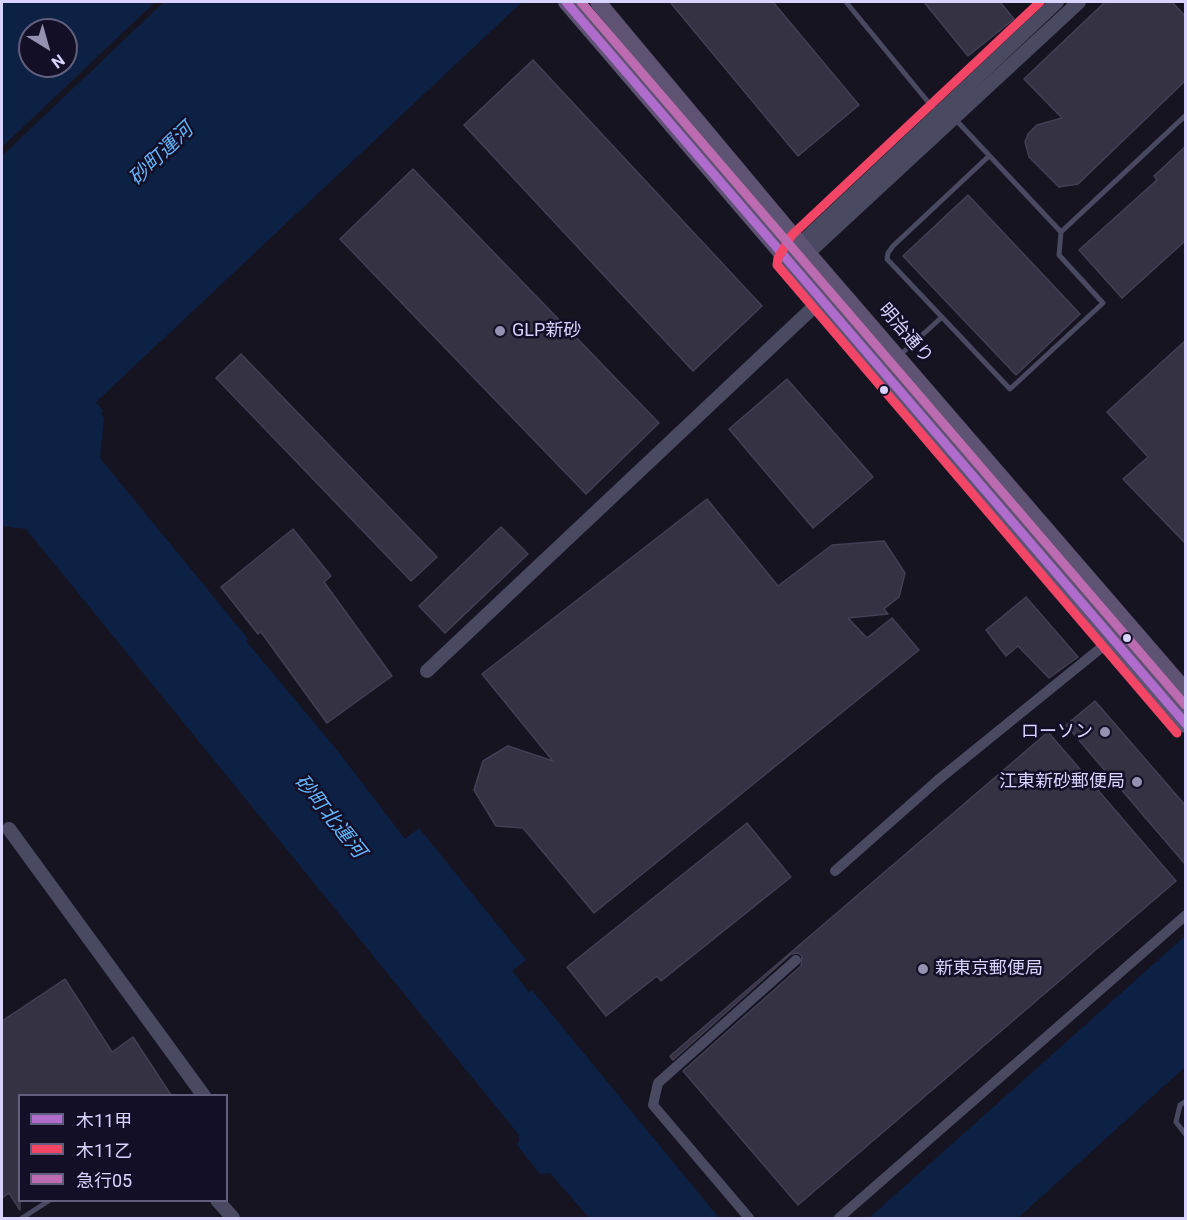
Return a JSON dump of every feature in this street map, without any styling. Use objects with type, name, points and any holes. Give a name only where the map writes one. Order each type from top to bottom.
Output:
[{"type":"main road","name":"明治通り","points":[[598,2],[836,286],[1185,691]]},
{"type":"main road","points":[[569,5],[1185,725]]},
{"type":"street","points":[[789,263],[937,114],[1057,2]]},
{"type":"street","points":[[804,248],[954,118],[1079,2]]},
{"type":"street","points":[[427,671],[836,286]]},
{"type":"street","points":[[835,871],[938,780],[1112,639]]},
{"type":"street","points":[[9,829],[203,1094]]},
{"type":"street","points":[[839,1218],[1185,915]]},
{"type":"street","points":[[749,1218],[653,1105],[658,1083],[796,960]]},
{"type":"street","points":[[219,1202],[233,1218]]},
{"type":"lane","points":[[846,2],[937,114],[954,118],[1061,232]]},
{"type":"lane","points":[[989,156],[888,253],[888,260],[1010,388],[1102,303],[1059,255],[1061,232],[1185,115]]},
{"type":"lane","points":[[898,356],[942,317]]},
{"type":"lane","points":[[1185,1101],[1180,1106],[1176,1122],[1185,1135]]},
{"type":"lane","points":[[22,1218],[47,1202]]},
{"type":"water","points":[[2,2],[522,2],[96,402],[103,411],[101,414],[104,418],[100,458],[248,639],[246,641],[337,750],[405,839],[419,828],[526,960],[512,971],[529,992],[532,990],[719,1218],[589,1218],[550,1173],[540,1174],[516,1144],[519,1142],[519,1135],[26,529],[2,526]]},
{"type":"water","points":[[1185,936],[1185,1067],[1018,1218],[869,1218]]},
{"type":"pier","points":[[155,2],[164,2],[2,156],[2,147],[75,78],[78,78],[78,75]]},
{"type":"building","points":[[670,2],[773,2],[859,105],[798,156]]},
{"type":"building","points":[[924,2],[1000,2],[1014,19],[968,56]]},
{"type":"building","points":[[1105,2],[1172,2],[1185,16],[1185,81],[1078,184],[1059,187],[1029,157],[1025,142],[1028,134],[1037,125],[1062,118],[1024,79]]},
{"type":"building","points":[[533,60],[762,306],[693,371],[464,125]]},
{"type":"building","points":[[1185,147],[1185,241],[1122,298],[1079,250],[1157,180],[1154,176]]},
{"type":"building","name":"GLP新砂","points":[[413,169],[659,423],[586,494],[340,239]]},
{"type":"building","points":[[968,195],[1080,314],[1016,375],[903,256]]},
{"type":"building","points":[[1185,341],[1185,543],[1123,479],[1148,457],[1107,412]]},
{"type":"building","points":[[241,354],[437,557],[411,581],[216,378]]},
{"type":"building","points":[[787,379],[873,477],[813,528],[729,429]]},
{"type":"building","points":[[707,499],[778,586],[832,545],[884,541],[905,573],[899,597],[884,609],[888,614],[848,618],[867,638],[892,618],[919,650],[594,913],[523,828],[496,826],[474,790],[483,761],[508,746],[553,761],[482,674]]},
{"type":"building","points":[[501,527],[528,554],[445,633],[419,606]]},
{"type":"building","points":[[293,529],[331,576],[324,582],[392,676],[327,723],[261,632],[258,634],[221,587]]},
{"type":"building","points":[[1026,597],[1078,657],[1049,678],[1018,646],[1006,656],[986,630]]},
{"type":"building","points":[[1095,701],[1185,805],[1185,864],[1066,725]]},
{"type":"building","name":"新東京郵便局","points":[[1048,732],[1176,881],[798,1205],[683,1071],[801,966],[802,956],[798,953],[791,954],[673,1060],[670,1056]]},
{"type":"building","points":[[747,823],[791,877],[661,981],[657,976],[606,1016],[567,967]]},
{"type":"building","points":[[65,979],[112,1052],[133,1037],[170,1094],[18,1094],[18,1202],[20,1202],[20,1210],[9,1193],[2,1198],[2,1021]]},
{"type":"transit line","name":"木11甲","points":[[566,2],[1186,724]]},
{"type":"transit line","name":"急行05","points":[[581,2],[1186,706]]},
{"type":"transit line","name":"木11乙","points":[[1040,2],[792,235],[778,258],[777,265],[1177,733]]},
{"type":"place","name":"GLP新砂","points":[[500,331]]},
{"type":"place","name":"ローソン","points":[[1105,732]]},
{"type":"place","name":"江東新砂郵便局","points":[[1137,782]]},
{"type":"place","name":"新東京郵便局","points":[[923,969]]},
{"type":"water label","name":"砂町運河","points":[[162,155]]},
{"type":"water label","name":"砂町北運河","points":[[329,817]]}]
